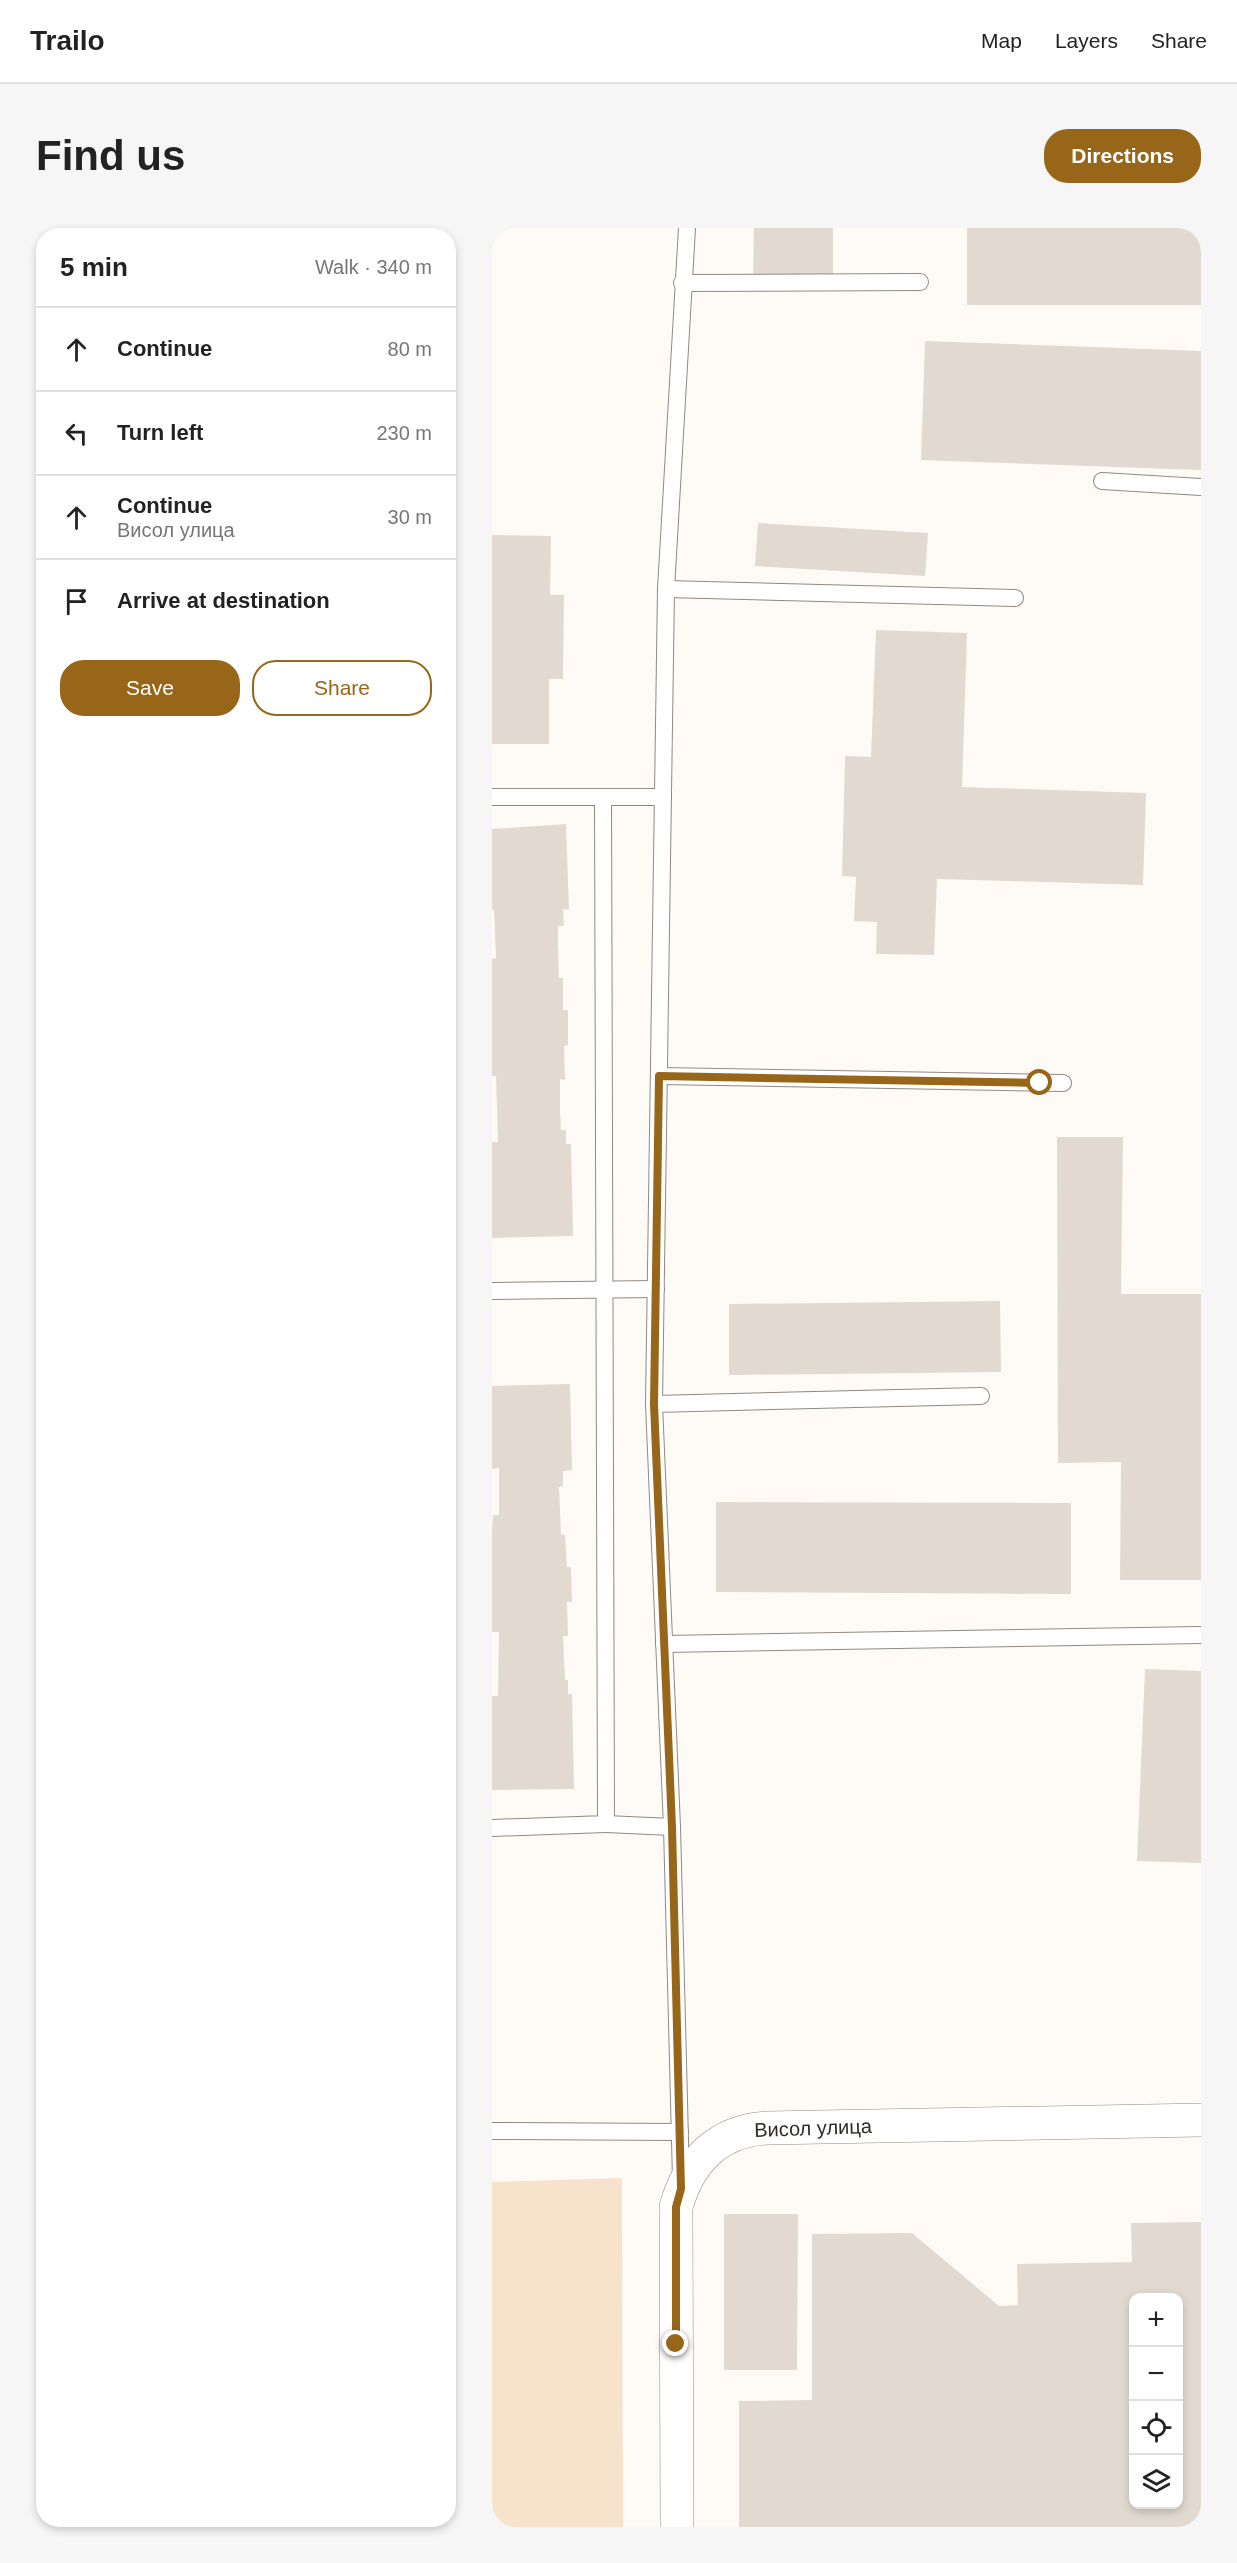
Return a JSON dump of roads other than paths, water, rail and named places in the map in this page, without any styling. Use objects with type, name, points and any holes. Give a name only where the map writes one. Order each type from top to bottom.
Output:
[{"type":"street","name":"Висол улица","points":[[677,2527],[676,2207],[681,2189],[703,2156],[717,2141],[753,2128],[1201,2120]]},
{"type":"lane","points":[[681,2189],[672,1827],[654,1404],[666,589],[687,228]]},
{"type":"lane","points":[[682,283],[920,282]]},
{"type":"lane","points":[[1102,481],[1201,487]]},
{"type":"lane","points":[[666,589],[1016,598]]},
{"type":"lane","points":[[492,797],[663,797]]},
{"type":"lane","points":[[603,797],[606,1824]]},
{"type":"lane","points":[[659,1076],[1063,1083]]},
{"type":"lane","points":[[492,1291],[656,1289]]},
{"type":"lane","points":[[654,1404],[981,1396]]},
{"type":"lane","points":[[664,1644],[1201,1635]]},
{"type":"lane","points":[[492,1828],[606,1824],[672,1827]]},
{"type":"lane","points":[[492,2132],[680,2132]]}]
